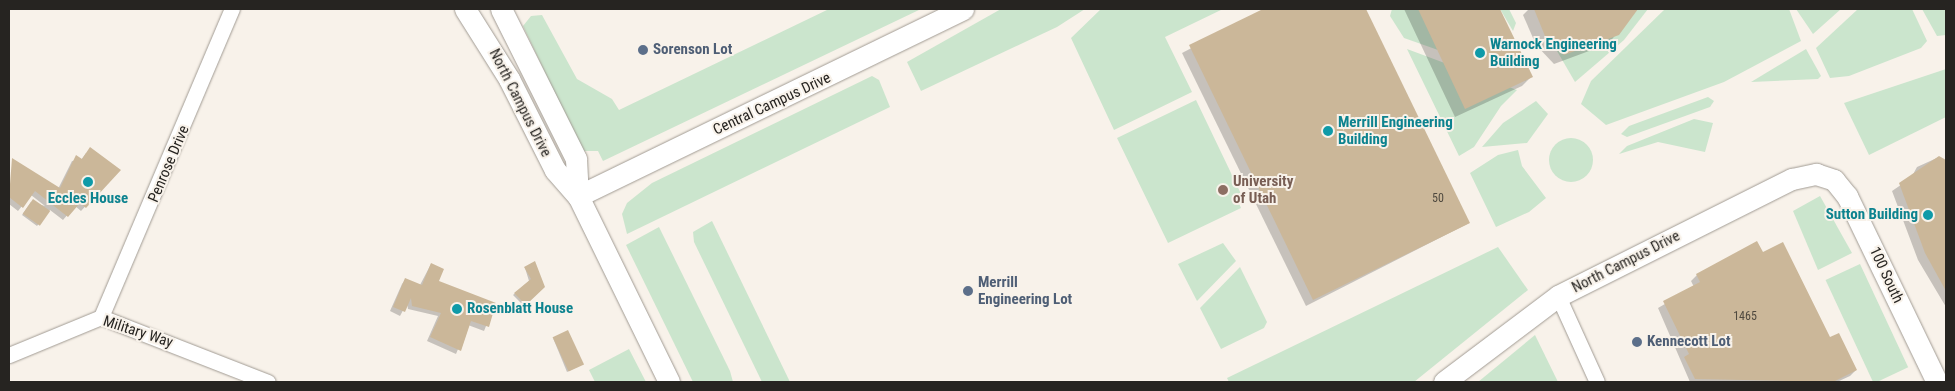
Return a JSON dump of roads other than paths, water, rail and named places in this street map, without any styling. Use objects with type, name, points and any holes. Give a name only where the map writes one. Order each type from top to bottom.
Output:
[{"type":"main road","name":"North Campus Drive","points":[[465,9],[509,79],[555,170],[578,196],[669,382]]},
{"type":"main road","name":"North Campus Drive","points":[[501,9],[576,159],[578,196]]},
{"type":"main road","name":"Central Campus Drive","points":[[578,196],[963,9]]},
{"type":"main road","name":"North Campus Drive","points":[[1444,382],[1558,296],[1792,179],[1825,176]]},
{"type":"main road","name":"100 South","points":[[1825,176],[1847,196],[1937,382]]},
{"type":"street","name":"Penrose Drive","points":[[101,317],[232,9]]},
{"type":"street","points":[[1558,296],[1597,382]]},
{"type":"street","name":"Military Way","points":[[9,355],[101,317],[268,382]]},
{"type":"place","name":"Sorenson Lot","points":[[643,50]]},
{"type":"place","name":"Warnock Engineering Building","points":[[1480,53]]},
{"type":"place","name":"Merrill Engineering Building","points":[[1328,131]]},
{"type":"place","name":"Eccles House","points":[[88,182]]},
{"type":"place","name":"University of Utah","points":[[1223,190]]},
{"type":"place","name":"Sutton Building","points":[[1928,215]]},
{"type":"place","name":"Merrill Engineering Lot","points":[[968,291]]},
{"type":"place","name":"Rosenblatt House","points":[[457,309]]},
{"type":"place","name":"Kennecott Lot","points":[[1637,342]]}]
